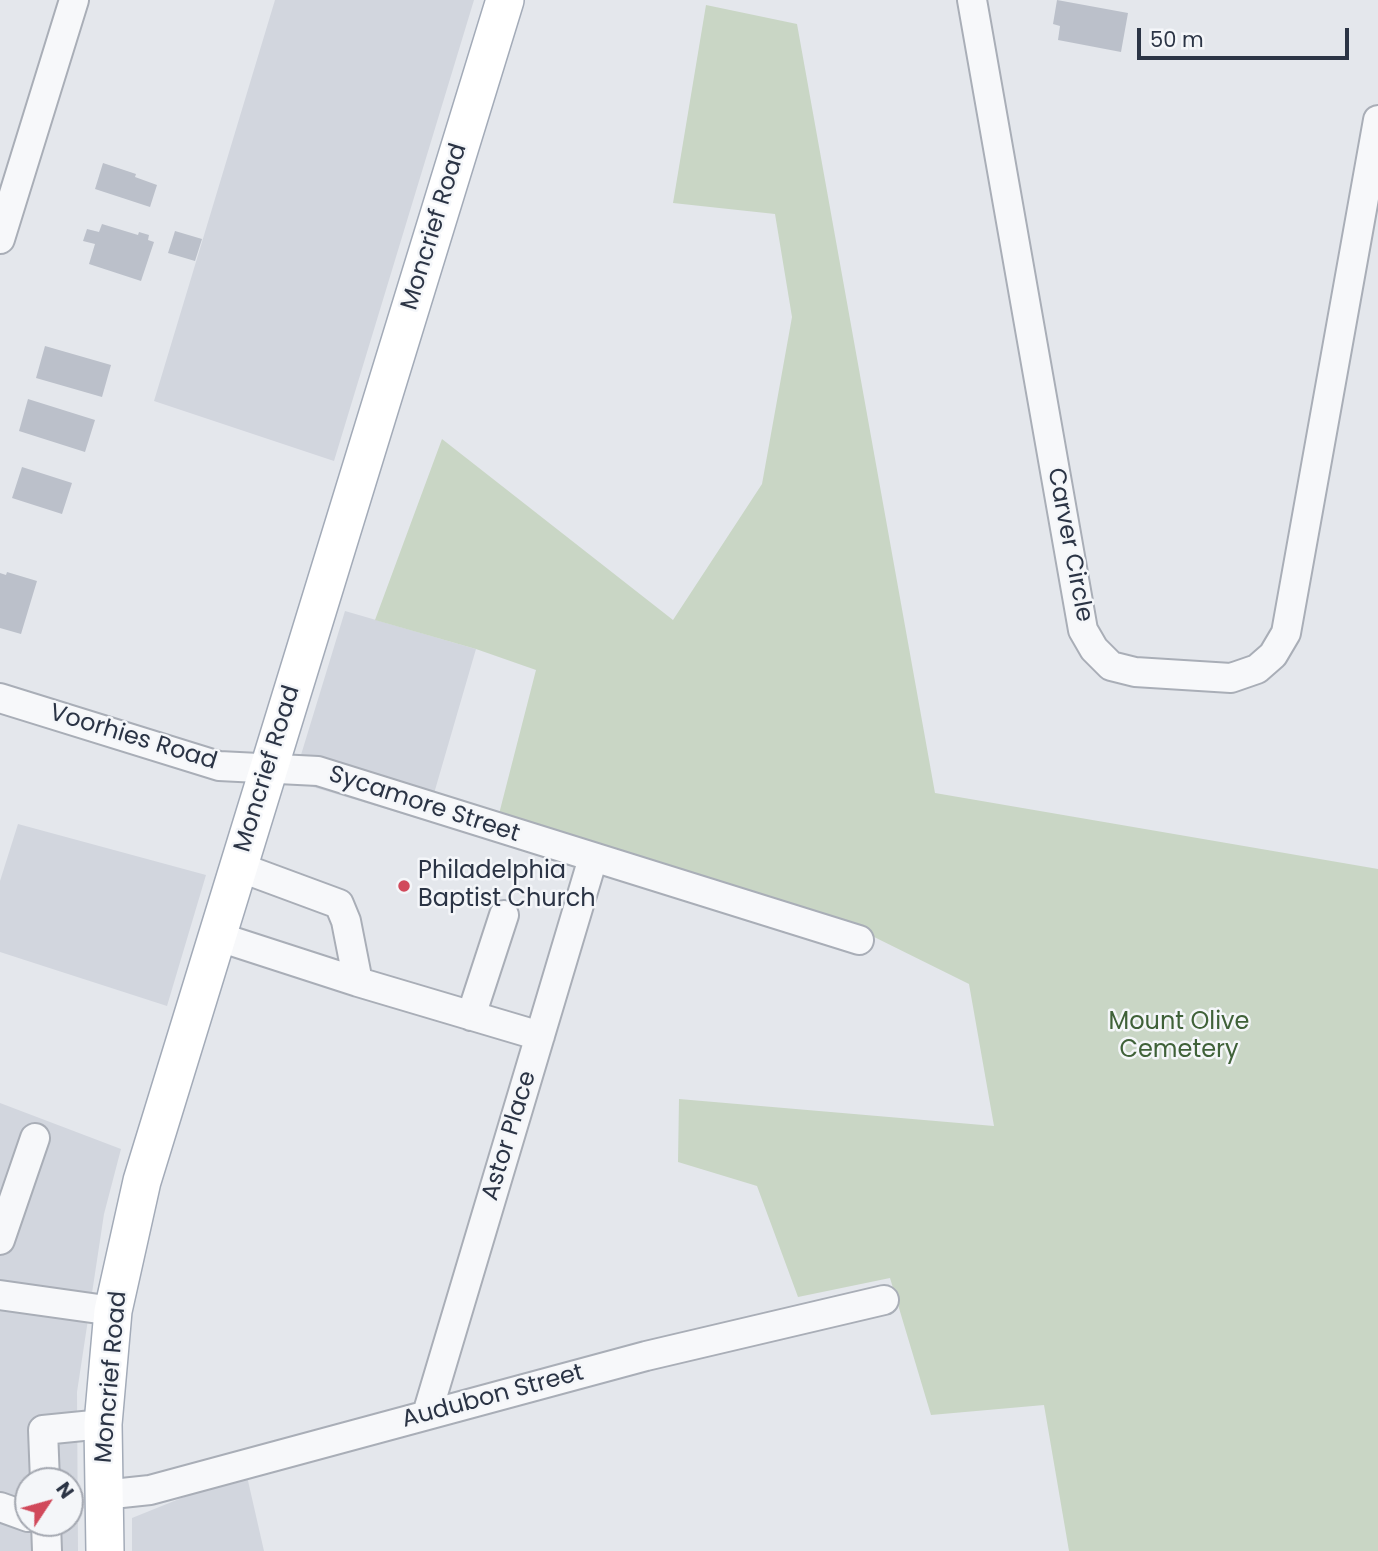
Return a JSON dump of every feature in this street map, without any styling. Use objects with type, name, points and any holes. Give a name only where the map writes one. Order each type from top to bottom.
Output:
[{"type":"main road","name":"Moncrief Road","points":[[105,1551],[103,1424],[113,1311],[142,1181],[505,0]]},
{"type":"street","points":[[0,239],[74,0]]},
{"type":"street","name":"Carver Circle","points":[[972,0],[1083,630],[1094,649],[1111,666],[1135,672],[1231,678],[1257,669],[1273,655],[1286,633],[1378,120]]},
{"type":"street","name":"Voorhies Road","points":[[0,698],[219,766],[268,768]]},
{"type":"street","name":"Sycamore Street","points":[[268,768],[318,771],[859,940]]},
{"type":"street","name":"Astor Place","points":[[427,1414],[593,858]]},
{"type":"street","points":[[239,867],[339,904],[346,921],[358,982]]},
{"type":"street","points":[[471,1016],[504,915]]},
{"type":"street","points":[[216,936],[540,1036]]},
{"type":"street","points":[[0,1240],[35,1138]]},
{"type":"street","points":[[0,1295],[113,1311]]},
{"type":"street","name":"Audubon Street","points":[[103,1494],[150,1490],[646,1356],[884,1300]]},
{"type":"street","points":[[44,1467],[43,1430],[103,1424]]},
{"type":"shaded area","points":[[275,0],[474,0],[334,461],[154,401]]},
{"type":"shaded area","points":[[345,611],[476,649],[426,821],[293,781]]},
{"type":"shaded area","points":[[18,824],[206,875],[167,1006],[0,952],[0,881]]},
{"type":"shaded area","points":[[0,1103],[121,1149],[104,1214],[77,1392],[77,1467],[14,1467],[14,1537],[78,1537],[78,1551],[0,1551]]},
{"type":"shaded area","points":[[246,1472],[264,1551],[132,1551],[132,1518]]},
{"type":"green space","name":"Mount Olive Cemetery","points":[[706,5],[797,24],[935,793],[1378,869],[1378,1551],[1069,1551],[1044,1405],[931,1415],[890,1278],[798,1297],[757,1186],[678,1162],[679,1099],[994,1126],[969,984],[858,929],[499,814],[536,670],[476,649],[375,620],[442,439],[673,620],[762,484],[792,317],[775,214],[673,203]]},
{"type":"building","points":[[1057,0],[1128,13],[1121,52],[1058,40],[1060,26],[1053,24]]},
{"type":"building","points":[[103,163],[136,174],[135,177],[157,185],[150,207],[95,189]]},
{"type":"building","points":[[102,224],[138,235],[139,232],[149,235],[148,240],[154,242],[141,281],[89,264],[95,244],[83,241],[87,229],[99,232]]},
{"type":"building","points":[[175,231],[202,239],[195,261],[168,253]]},
{"type":"building","points":[[45,346],[111,365],[102,397],[36,378]]},
{"type":"building","points":[[28,399],[95,420],[85,452],[19,431]]},
{"type":"building","points":[[22,467],[72,483],[62,514],[12,498]]},
{"type":"building","points":[[7,572],[37,581],[21,634],[0,628],[0,573],[6,575]]},
{"type":"place","name":"Philadelphia Baptist Church","points":[[404,886]]}]
